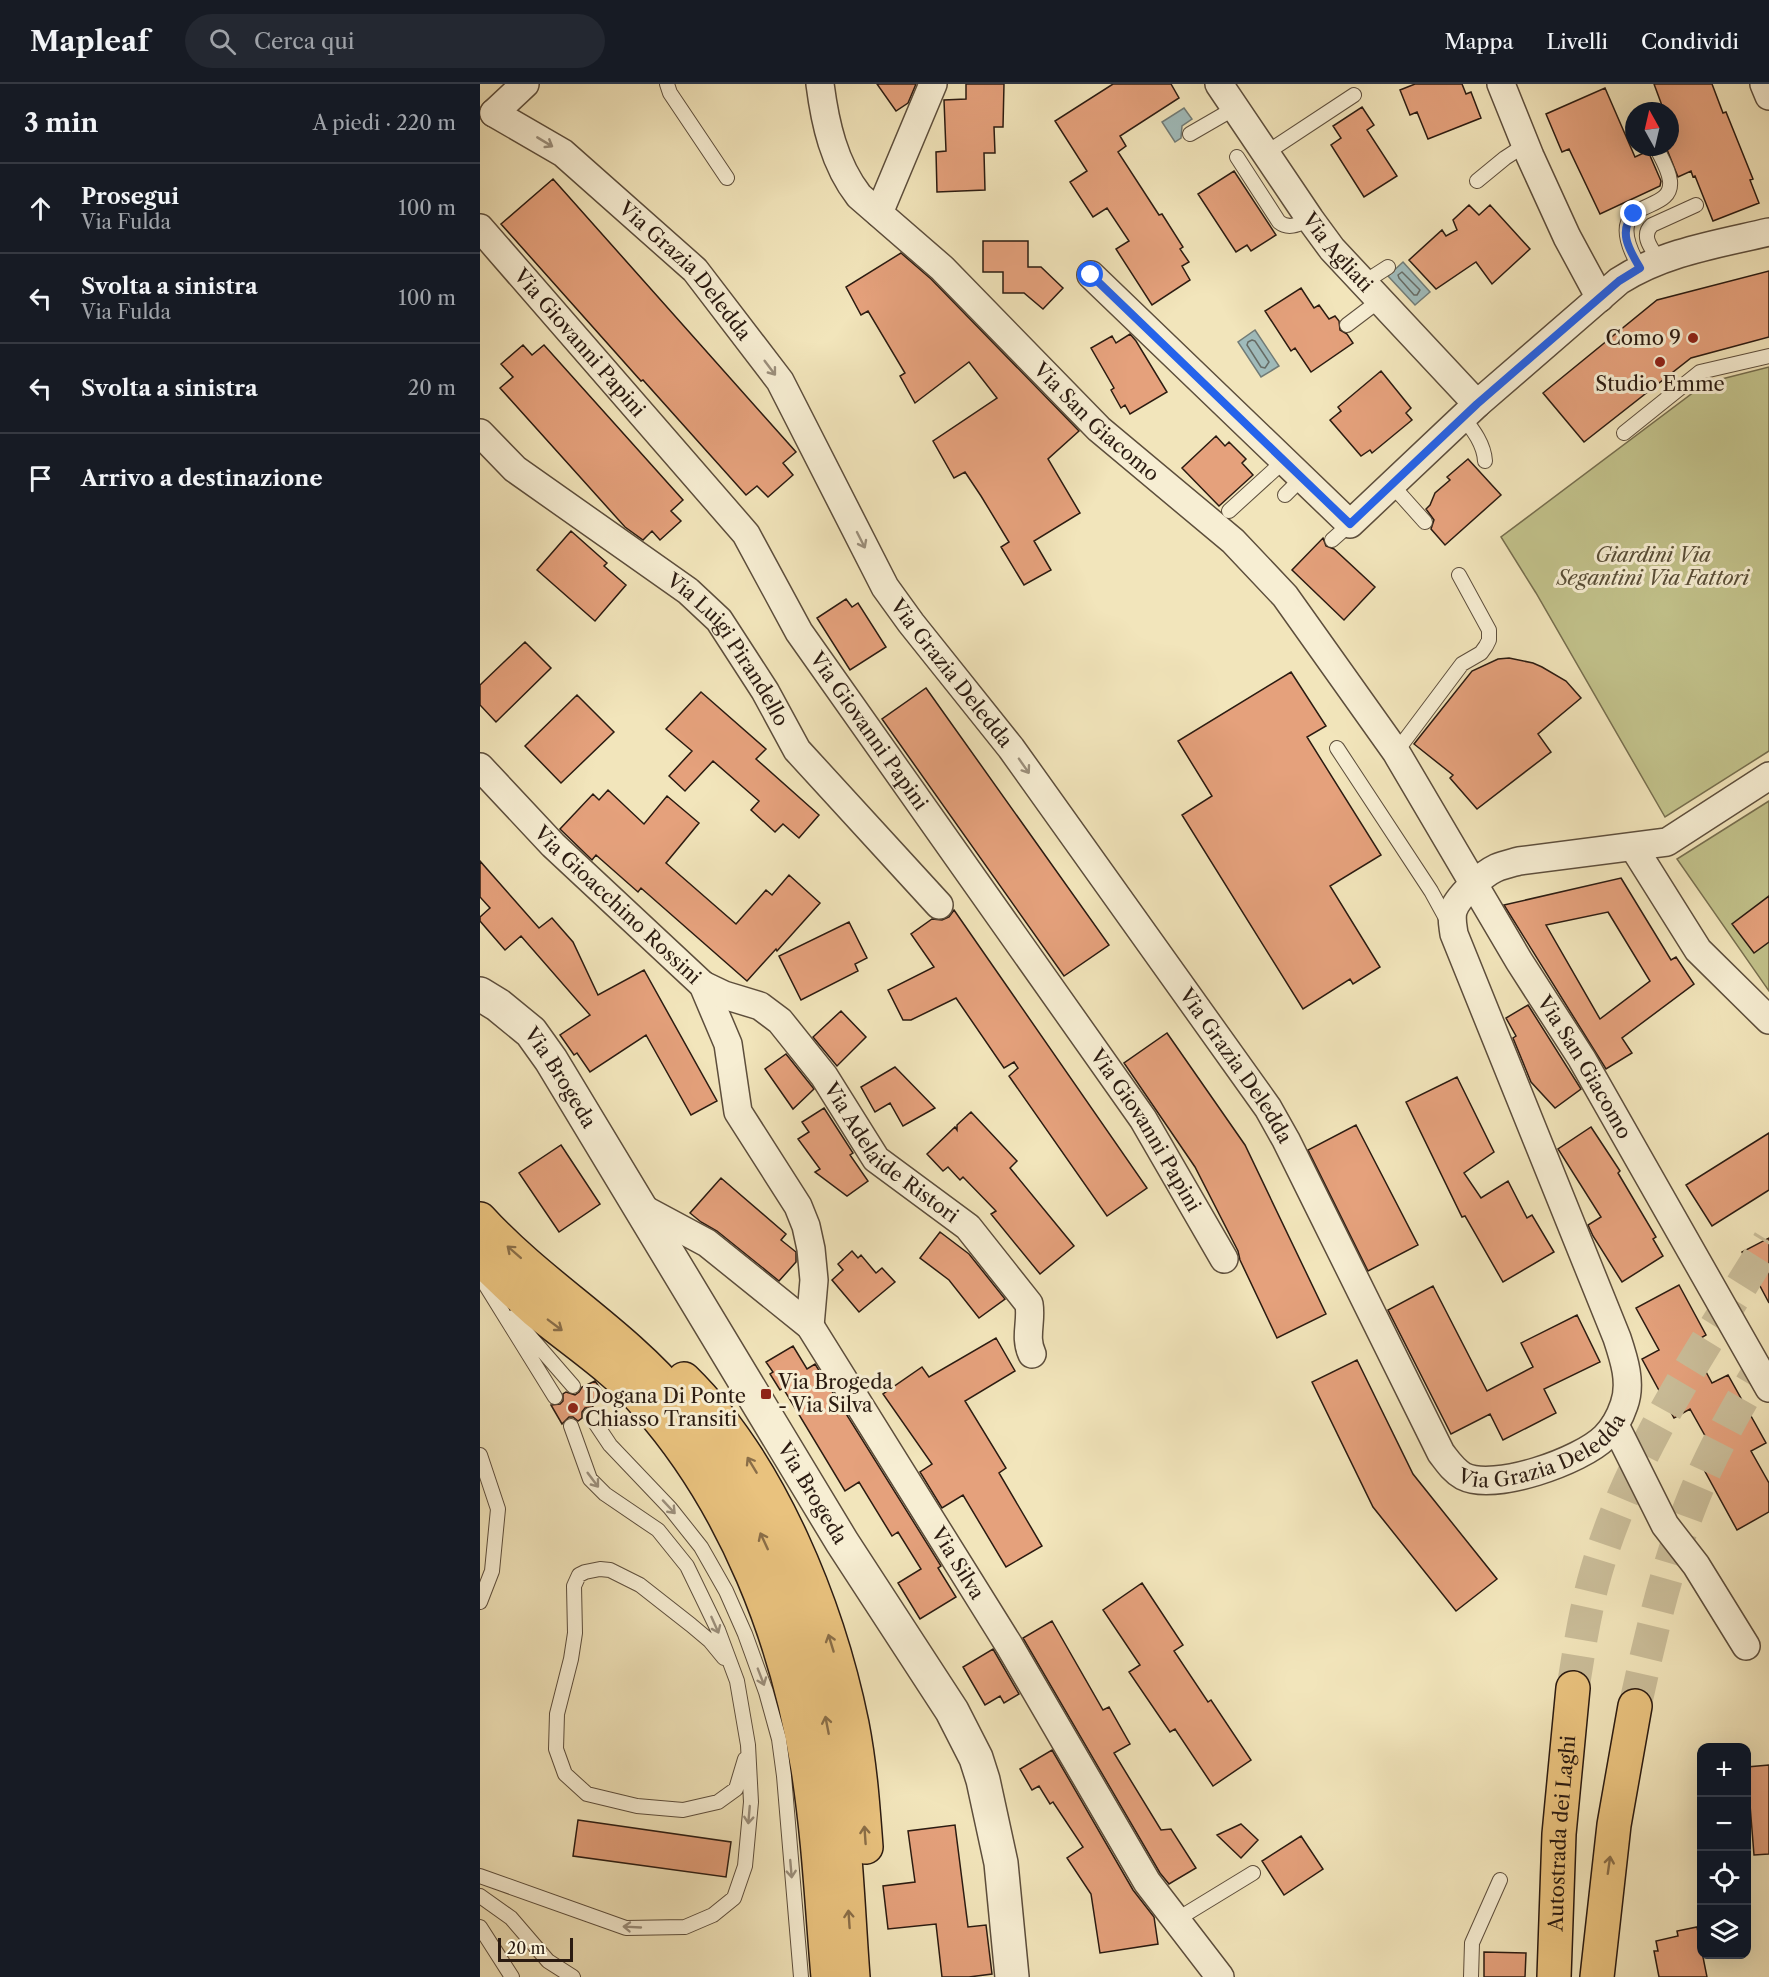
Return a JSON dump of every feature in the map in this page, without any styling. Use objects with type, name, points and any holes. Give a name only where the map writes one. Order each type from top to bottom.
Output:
[{"type":"highway","points":[[480,1219],[512,1251],[591,1316],[653,1373],[689,1414],[752,1515],[793,1609],[826,1718],[837,1779],[854,1977]]},
{"type":"highway","points":[[480,1258],[537,1311],[601,1360],[623,1380],[666,1427],[711,1495],[745,1560],[767,1610],[785,1665],[808,1769],[816,1828],[828,1977]]},
{"type":"highway","points":[[591,1316],[657,1357],[685,1380],[712,1408],[753,1465],[773,1502],[806,1575],[831,1642],[852,1725],[861,1783],[874,1977]]},
{"type":"highway","name":"Autostrada dei Laghi","points":[[1554,1977],[1559,1834],[1573,1688]]},
{"type":"highway","points":[[1597,1977],[1614,1825],[1635,1706]]},
{"type":"street","points":[[487,114],[525,84]]},
{"type":"street","name":"Via San Giacomo","points":[[820,84],[832,143],[839,164],[847,181],[859,195],[942,268],[1099,429],[1233,542],[1285,596],[1396,752],[1473,885],[1582,1059],[1769,1388]]},
{"type":"street","points":[[879,213],[933,84]]},
{"type":"street","name":"Via Agliati","points":[[1219,84],[1332,249],[1372,292],[1470,410]]},
{"type":"street","points":[[1501,84],[1525,145],[1567,237],[1600,298]]},
{"type":"street","points":[[1764,84],[1769,96]]},
{"type":"street","name":"Via Grazia Deledda","points":[[487,114],[563,153],[695,270],[780,381],[885,586],[911,623],[1011,748],[1268,1108],[1441,1453],[1451,1467],[1464,1477],[1483,1481],[1503,1481],[1568,1459],[1604,1438],[1615,1425],[1627,1391],[1624,1359],[1454,934],[1453,910],[1458,900],[1495,868],[1519,861],[1667,843],[1769,776]]},
{"type":"street","name":"Via Giovanni Papini","points":[[480,228],[746,534],[799,632],[1143,1119],[1224,1259]]},
{"type":"street","points":[[1091,275],[1291,477],[1341,532],[1470,410],[1619,281],[1649,264],[1769,232]]},
{"type":"street","name":"Via Luigi Pirandello","points":[[480,433],[515,469],[688,591],[719,620],[765,691],[797,750],[939,905]]},
{"type":"street","name":"Via Gioacchino Rossini","points":[[480,767],[553,845],[704,985],[728,1044],[738,1112],[798,1206],[806,1226],[814,1280],[810,1326]]},
{"type":"street","points":[[1634,848],[1698,951],[1769,1020]]},
{"type":"street","name":"Via Adelaide Ristori","points":[[704,985],[724,995],[760,1006],[780,1021],[824,1076],[876,1159],[968,1227],[1029,1304],[1031,1315],[1026,1333],[1032,1354]]},
{"type":"street","name":"Via Brogeda","points":[[480,994],[498,1005],[531,1032],[544,1051],[842,1542],[952,1711],[976,1758],[983,1780],[1000,1863],[1012,1977]]},
{"type":"street","name":"Via Silva","points":[[638,1206],[707,1243],[810,1326],[1009,1645],[1147,1882],[1220,1977]]},
{"type":"street","points":[[1615,1425],[1665,1525],[1696,1566],[1746,1646]]},
{"type":"lane","points":[[667,84],[670,93],[727,178]]},
{"type":"lane","points":[[1266,153],[1354,95]]},
{"type":"lane","points":[[1190,134],[1235,108]]},
{"type":"lane","points":[[1477,181],[1525,145]]},
{"type":"lane","points":[[1649,264],[1629,249],[1625,237],[1626,227],[1628,220],[1634,214],[1664,197],[1669,189],[1670,182],[1660,156]]},
{"type":"lane","points":[[1237,157],[1279,222],[1284,226],[1298,225],[1310,219]]},
{"type":"lane","points":[[1262,199],[1286,184]]},
{"type":"lane","points":[[1649,264],[1647,230],[1652,225],[1696,205]]},
{"type":"lane","points":[[1347,325],[1388,267]]},
{"type":"lane","points":[[1624,433],[1700,372],[1769,356]]},
{"type":"lane","points":[[1470,410],[1485,452],[1485,461]]},
{"type":"lane","points":[[1229,511],[1291,477]]},
{"type":"lane","points":[[1391,484],[1425,522]]},
{"type":"lane","points":[[1396,752],[1462,664],[1481,653],[1489,639],[1489,630],[1459,575]]},
{"type":"lane","points":[[1337,748],[1431,891],[1454,934]]},
{"type":"lane","points":[[480,1276],[555,1397]]},
{"type":"lane","points":[[491,1294],[573,1386]]},
{"type":"lane","points":[[590,1415],[610,1445],[670,1508],[701,1546],[726,1591],[745,1634],[774,1718],[780,1748],[801,1977]]},
{"type":"lane","points":[[480,1876],[626,1928],[685,1927],[713,1915],[734,1898],[745,1866],[750,1802],[748,1745],[737,1682],[718,1630],[687,1566],[658,1530],[605,1494],[590,1479],[571,1426]]},
{"type":"lane","points":[[480,1455],[498,1509],[492,1571],[480,1602]]},
{"type":"lane","points":[[737,1682],[729,1665],[710,1641],[640,1585],[624,1575],[600,1569],[585,1572],[576,1580],[571,1659],[557,1714],[556,1749],[564,1774],[587,1794],[637,1806],[683,1810],[718,1802],[735,1789],[745,1762],[748,1745]]},
{"type":"lane","points":[[1176,1920],[1253,1873]]},
{"type":"lane","points":[[1471,1977],[1473,1943],[1500,1880]]},
{"type":"lane","points":[[480,1896],[511,1918],[563,1977]]},
{"type":"lane","points":[[480,1927],[512,1977]]},
{"type":"lane","points":[[548,1961],[573,1977]]},
{"type":"green space","name":"Giardini Via Segantini Via Fattori","points":[[1769,367],[1769,751],[1665,817],[1536,593],[1501,537],[1706,383]]},
{"type":"green space","points":[[1769,801],[1769,991],[1677,859]]},
{"type":"water","points":[[1184,108],[1192,119],[1182,126],[1181,138],[1175,142],[1162,122]]},
{"type":"water","points":[[1403,262],[1430,292],[1415,305],[1388,276]]},
{"type":"water","points":[[1255,330],[1279,366],[1261,377],[1238,342]]},
{"type":"building","points":[[877,84],[916,84],[908,103],[896,111]]},
{"type":"building","points":[[966,84],[1004,84],[1003,127],[994,127],[995,153],[984,153],[985,190],[937,192],[936,152],[946,151],[944,100],[966,99]]},
{"type":"building","points":[[1113,84],[1171,84],[1179,98],[1120,136],[1126,146],[1118,152],[1159,215],[1162,214],[1183,247],[1180,249],[1189,262],[1182,266],[1190,280],[1152,305],[1116,249],[1129,241],[1107,208],[1093,217],[1070,182],[1087,171],[1055,121]]},
{"type":"building","points":[[1415,84],[1462,84],[1466,94],[1471,92],[1481,118],[1428,139],[1417,112],[1410,115],[1400,90]]},
{"type":"building","points":[[1654,84],[1712,84],[1753,179],[1750,180],[1759,203],[1713,221],[1695,176],[1693,177],[1691,171],[1678,177],[1670,156],[1679,156],[1679,102],[1661,102]]},
{"type":"building","points":[[1605,88],[1625,134],[1625,156],[1650,156],[1661,181],[1660,186],[1600,214],[1569,149],[1562,152],[1546,114]]},
{"type":"building","points":[[1362,107],[1374,125],[1367,130],[1397,176],[1364,197],[1331,145],[1341,138],[1333,126]]},
{"type":"building","points":[[1234,171],[1276,235],[1251,251],[1247,245],[1236,252],[1198,194]]},
{"type":"building","points":[[553,179],[796,452],[783,463],[793,475],[768,497],[757,486],[746,495],[501,224]]},
{"type":"building","points":[[1469,205],[1479,215],[1490,205],[1530,249],[1492,284],[1476,262],[1436,289],[1409,260],[1442,230],[1446,236],[1457,230],[1453,220]]},
{"type":"building","points":[[983,241],[1028,241],[1028,267],[1041,267],[1063,288],[1043,309],[1024,293],[1003,293],[1003,272],[983,272]]},
{"type":"building","points":[[901,253],[931,279],[1079,431],[1048,459],[1080,513],[1034,541],[1051,570],[1024,585],[1001,547],[1009,542],[981,496],[965,472],[954,478],[933,441],[997,398],[969,362],[915,403],[900,376],[905,373],[868,311],[861,315],[846,287]]},
{"type":"building","points":[[1769,271],[1769,337],[1691,358],[1584,442],[1543,393],[1657,300]]},
{"type":"building","points":[[1301,288],[1314,308],[1319,305],[1329,319],[1335,316],[1339,321],[1340,330],[1347,334],[1353,343],[1311,372],[1295,348],[1291,351],[1265,311]]},
{"type":"building","points":[[1130,334],[1167,392],[1130,414],[1125,405],[1121,408],[1111,390],[1114,388],[1091,348],[1112,336],[1116,343]]},
{"type":"building","points":[[523,345],[532,355],[544,345],[683,500],[671,511],[681,521],[660,540],[652,531],[643,540],[625,527],[500,388],[513,377],[501,364]]},
{"type":"building","points":[[1381,371],[1411,408],[1406,413],[1412,420],[1372,453],[1370,450],[1361,456],[1330,420],[1341,411],[1338,407]]},
{"type":"building","points":[[1216,436],[1225,446],[1229,442],[1246,459],[1242,463],[1253,475],[1219,506],[1182,468]]},
{"type":"building","points":[[1468,459],[1501,495],[1445,545],[1431,529],[1434,520],[1426,509],[1435,493],[1450,480],[1447,477]]},
{"type":"building","points":[[571,531],[607,563],[604,566],[626,585],[595,621],[537,570]]},
{"type":"building","points":[[1323,538],[1326,546],[1334,549],[1375,587],[1344,620],[1292,570]]},
{"type":"building","points":[[846,599],[852,607],[858,603],[886,647],[850,670],[817,618]]},
{"type":"building","points":[[525,642],[551,668],[496,722],[480,705],[480,685]]},
{"type":"building","points":[[1509,658],[1542,667],[1566,681],[1581,698],[1538,734],[1551,752],[1477,809],[1450,778],[1453,775],[1414,744],[1472,671],[1498,659]]},
{"type":"building","points":[[1291,672],[1326,726],[1307,737],[1381,855],[1330,886],[1380,967],[1353,984],[1350,979],[1303,1009],[1182,815],[1212,796],[1178,741]]},
{"type":"building","points":[[926,688],[1109,945],[1064,976],[882,719]]},
{"type":"building","points":[[701,692],[766,749],[756,759],[819,815],[799,838],[783,824],[775,832],[751,810],[759,801],[713,761],[685,791],[669,776],[692,751],[666,729]]},
{"type":"building","points":[[577,695],[614,732],[561,783],[525,746]]},
{"type":"building","points":[[608,790],[644,824],[667,796],[699,823],[666,863],[736,924],[766,890],[772,895],[789,875],[820,903],[747,981],[641,888],[638,892],[596,855],[592,860],[560,829],[593,794],[599,800]]},
{"type":"building","points":[[480,861],[539,928],[552,918],[573,942],[598,995],[644,970],[717,1101],[691,1115],[646,1035],[590,1072],[577,1053],[574,1055],[560,1035],[590,1015],[521,936],[505,950],[480,921],[480,917],[490,908],[480,897]]},
{"type":"building","points":[[1621,878],[1671,960],[1676,957],[1694,984],[1622,1038],[1632,1053],[1606,1069],[1504,905]],"holes":[[[1608,912],[1650,981],[1600,1019],[1546,925]]]},
{"type":"building","points":[[1769,896],[1769,942],[1754,953],[1732,924]]},
{"type":"building","points":[[954,910],[1147,1188],[1107,1216],[1009,1076],[1018,1068],[1014,1062],[1004,1068],[956,998],[911,1020],[903,1020],[888,990],[934,967],[911,934],[932,919],[942,920],[949,917]]},
{"type":"building","points":[[849,922],[867,958],[855,964],[858,971],[801,1000],[779,956]]},
{"type":"building","points":[[1528,1005],[1581,1089],[1555,1108],[1531,1082],[1513,1038],[1516,1036],[1506,1018]]},
{"type":"building","points":[[841,1011],[866,1037],[837,1066],[813,1037]]},
{"type":"building","points":[[1167,1033],[1245,1145],[1326,1314],[1277,1338],[1240,1260],[1238,1251],[1195,1167],[1124,1063]]},
{"type":"building","points":[[786,1054],[814,1089],[793,1109],[765,1069]]},
{"type":"building","points":[[895,1067],[935,1108],[903,1126],[890,1103],[875,1112],[861,1087]]},
{"type":"building","points":[[1457,1077],[1494,1152],[1464,1173],[1481,1198],[1508,1181],[1527,1218],[1532,1215],[1554,1252],[1503,1282],[1465,1216],[1462,1217],[1406,1102]]},
{"type":"building","points":[[824,1108],[853,1153],[850,1155],[868,1181],[847,1196],[815,1172],[820,1169],[798,1139],[809,1132],[802,1122]]},
{"type":"building","points":[[971,1112],[1017,1161],[1010,1168],[1074,1246],[1040,1274],[991,1214],[996,1211],[963,1177],[960,1180],[948,1167],[943,1171],[927,1154],[955,1127],[957,1130],[957,1125]]},
{"type":"building","points":[[1356,1125],[1418,1245],[1368,1271],[1308,1150]]},
{"type":"building","points":[[1591,1127],[1620,1171],[1618,1173],[1656,1237],[1653,1239],[1663,1256],[1622,1282],[1588,1225],[1601,1217],[1558,1149]]},
{"type":"building","points":[[1769,1133],[1769,1190],[1712,1226],[1686,1185]]},
{"type":"building","points":[[561,1145],[600,1204],[559,1232],[519,1173]]},
{"type":"building","points":[[721,1178],[786,1234],[781,1240],[796,1252],[796,1262],[779,1281],[717,1231],[690,1213]]},
{"type":"building","points":[[940,1232],[969,1254],[1005,1299],[979,1318],[949,1280],[920,1258]]},
{"type":"building","points":[[1769,1238],[1769,1303],[1742,1252]]},
{"type":"building","points":[[852,1251],[858,1258],[861,1255],[876,1273],[882,1268],[895,1282],[859,1312],[832,1280],[843,1270],[838,1264]]},
{"type":"building","points":[[1679,1285],[1706,1335],[1691,1344],[1712,1383],[1728,1375],[1766,1443],[1751,1451],[1769,1483],[1769,1512],[1737,1530],[1702,1466],[1717,1457],[1690,1409],[1674,1418],[1642,1359],[1659,1350],[1636,1308]]},
{"type":"building","points":[[1433,1286],[1487,1391],[1533,1367],[1521,1343],[1577,1315],[1600,1362],[1544,1389],[1556,1413],[1503,1440],[1490,1414],[1451,1434],[1388,1310]]},
{"type":"building","points":[[996,1338],[1015,1371],[965,1401],[1006,1468],[999,1473],[1042,1546],[1006,1567],[963,1495],[942,1508],[920,1472],[932,1464],[883,1394],[922,1367],[929,1377]]},
{"type":"building","points":[[793,1346],[807,1369],[815,1364],[941,1566],[938,1568],[956,1597],[920,1619],[898,1583],[921,1569],[898,1532],[892,1536],[859,1482],[845,1491],[783,1388],[780,1390],[770,1374],[773,1372],[766,1362]]},
{"type":"building","points":[[1357,1360],[1413,1474],[1497,1579],[1456,1611],[1373,1507],[1312,1382]]},
{"type":"building","name":"Dogana Di Ponte Chiasso Transiti","points":[[595,1381],[606,1397],[592,1405],[593,1407],[585,1408],[582,1418],[578,1421],[569,1417],[562,1424],[551,1405],[560,1404],[566,1392],[575,1395],[582,1387]]},
{"type":"building","points":[[1142,1583],[1183,1645],[1174,1651],[1208,1702],[1211,1700],[1251,1760],[1213,1786],[1175,1729],[1170,1732],[1129,1672],[1140,1665],[1103,1610]]},
{"type":"building","points":[[1052,1621],[1103,1710],[1109,1707],[1130,1744],[1114,1753],[1161,1830],[1171,1829],[1196,1868],[1169,1884],[1160,1873],[1023,1638]]},
{"type":"building","points":[[993,1649],[1019,1694],[1004,1703],[1000,1696],[985,1705],[963,1667]]},
{"type":"building","points":[[1052,1750],[1133,1890],[1154,1917],[1158,1944],[1100,1953],[1091,1894],[1067,1858],[1083,1847],[1053,1802],[1050,1804],[1039,1786],[1032,1790],[1020,1769]]},
{"type":"building","points":[[1769,1765],[1769,1854],[1754,1855],[1751,1767]]},
{"type":"building","points":[[578,1820],[731,1842],[726,1877],[573,1856]]},
{"type":"building","points":[[1241,1824],[1258,1840],[1241,1858],[1217,1835]]},
{"type":"building","points":[[955,1825],[968,1927],[986,1925],[992,1974],[942,1977],[936,1924],[888,1929],[883,1886],[915,1882],[908,1831]]},
{"type":"building","points":[[1301,1836],[1323,1869],[1284,1895],[1262,1861]]},
{"type":"building","points":[[1697,1927],[1697,1959],[1703,1959],[1707,1977],[1659,1977],[1654,1951],[1658,1951],[1656,1941],[1678,1936],[1677,1931]]},
{"type":"building","points":[[1484,1952],[1526,1953],[1525,1977],[1484,1977]]},
{"type":"tunnel","points":[[1573,1688],[1585,1615],[1596,1572],[1629,1484],[1671,1401],[1769,1241]]},
{"type":"tunnel","points":[[1635,1706],[1666,1579],[1691,1504],[1717,1446],[1769,1354]]},
{"type":"place","name":"Como 9","points":[[1693,338]]},
{"type":"place","name":"Studio Emme","points":[[1660,362]]},
{"type":"place","name":"Via Brogeda - Via Silva","points":[[766,1394]]},
{"type":"place","name":"Dogana Di Ponte Chiasso Transiti","points":[[573,1408]]},
{"type":"route","points":[[1091,275],[1350,524],[1477,404],[1619,281],[1640,268],[1625,237],[1628,220],[1634,214]]}]
